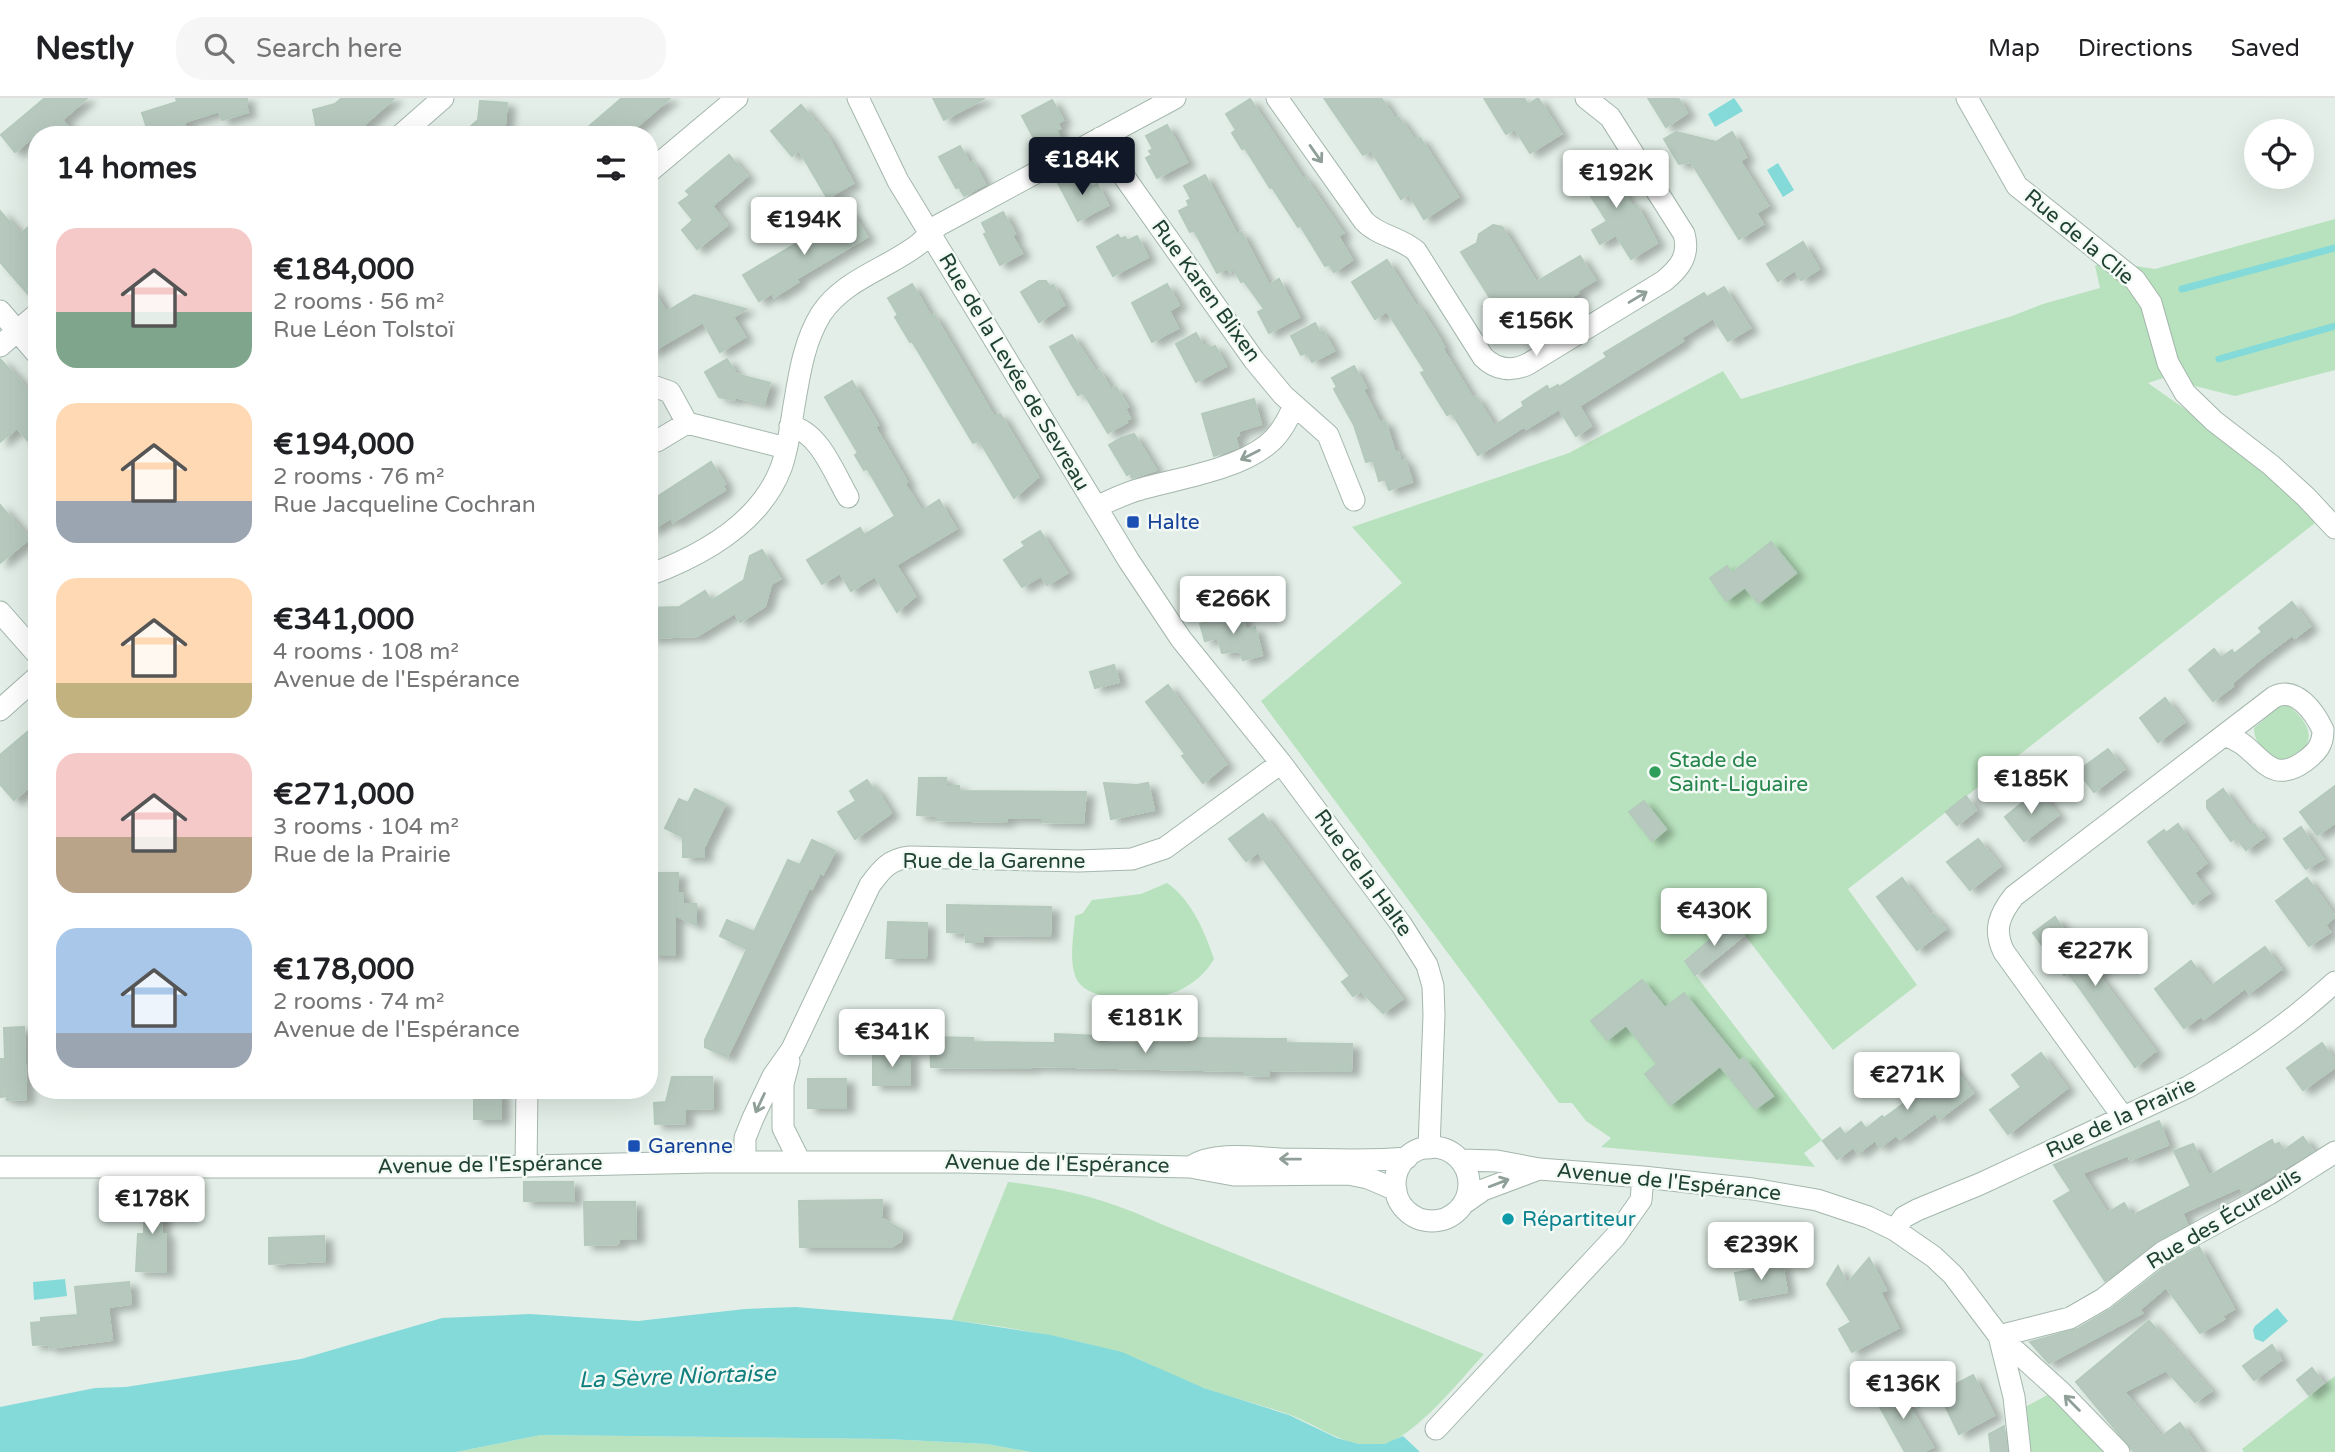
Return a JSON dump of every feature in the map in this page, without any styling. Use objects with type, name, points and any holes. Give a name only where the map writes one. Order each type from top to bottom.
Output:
[{"type":"street","points":[[411,126],[443,98]]},
{"type":"street","points":[[658,164],[737,98]]},
{"type":"street","name":"Rue de la Levée de Sevreau","points":[[858,98],[888,163],[1096,507],[1181,639]]},
{"type":"street","points":[[658,571],[736,529],[749,518],[773,485],[786,448],[804,352],[815,324],[834,298],[849,286],[918,245],[945,222],[1175,98]]},
{"type":"street","points":[[1277,98],[1364,222],[1378,232],[1407,243],[1416,251],[1483,357],[1489,363],[1507,369],[1518,369],[1528,364],[1664,281],[1681,266],[1685,256],[1687,244],[1684,234],[1610,117],[1586,98]]},
{"type":"street","name":"Rue de la Clie","points":[[1967,98],[2017,186],[2135,280],[2151,303],[2168,363],[2185,393],[2214,421],[2280,473],[2335,528]]},
{"type":"street","name":"Rue Karen Blixen","points":[[1100,138],[1113,161],[1254,360],[1294,405],[1328,435],[1354,500]]},
{"type":"street","points":[[0,311],[28,344]]},
{"type":"street","points":[[0,346],[28,322]]},
{"type":"street","points":[[658,388],[670,392],[687,423]]},
{"type":"street","points":[[1096,507],[1136,490],[1231,464],[1254,454],[1270,443],[1286,423],[1294,405]]},
{"type":"street","points":[[658,440],[687,423],[786,448]]},
{"type":"street","points":[[790,426],[801,428],[813,437],[848,497]]},
{"type":"street","points":[[0,612],[28,644]]},
{"type":"street","name":"Rue de la Halte","points":[[1181,639],[1281,763],[1401,924],[1426,965],[1433,986],[1434,1015],[1429,1148]]},
{"type":"street","points":[[0,709],[28,685]]},
{"type":"street","points":[[2123,1117],[2004,953],[1999,942],[1998,922],[2014,896],[2225,736]]},
{"type":"street","name":"Rue de la Garenne","points":[[746,1162],[745,1138],[773,1076],[792,1049],[870,885],[890,862],[910,857],[1079,861],[1132,859],[1165,848],[1281,763]]},
{"type":"street","name":"Rue de la Prairie","points":[[1895,1230],[1904,1217],[1917,1210],[1980,1184],[2189,1087],[2252,1049],[2335,982]]},
{"type":"street","points":[[792,1049],[783,1084],[783,1128],[800,1162]]},
{"type":"street","points":[[526,1166],[527,1099]]},
{"type":"street","points":[[1429,1148],[1446,1150],[1460,1160],[1469,1177],[1463,1204],[1450,1217],[1433,1222],[1424,1221],[1409,1213],[1398,1199],[1396,1190],[1397,1172],[1407,1158],[1429,1148]]},
{"type":"street","name":"Rue des Écureuils","points":[[1999,1336],[2070,1318],[2103,1299],[2163,1252],[2269,1194],[2335,1152]]},
{"type":"street","name":"Avenue de l'Espérance","points":[[1190,1167],[1204,1160],[1234,1158],[1407,1158]]},
{"type":"street","name":"Avenue de l'Espérance","points":[[1460,1160],[1497,1161],[1539,1169],[1643,1177],[1796,1195],[1843,1208],[1895,1230],[1934,1257],[1953,1275],[1999,1336]]},
{"type":"street","name":"Avenue de l'Espérance","points":[[0,1167],[526,1166],[916,1161],[1190,1167],[1234,1175],[1348,1174],[1368,1178],[1396,1190]]},
{"type":"street","name":"Avenue de l'Espérance","points":[[1463,1204],[1483,1190],[1539,1169]]},
{"type":"street","points":[[1436,1429],[1615,1237],[1641,1200],[1643,1177]]},
{"type":"street","points":[[1999,1336],[2048,1380],[2119,1452]]},
{"type":"street","points":[[1999,1336],[2014,1397],[2020,1452]]},
{"type":"street","points":[[2014,1397],[2030,1378],[2048,1380]]},
{"type":"green space","name":"Stade de Saint-Liguaire","points":[[2335,219],[2335,370],[2235,396],[2163,378],[2148,383],[2230,441],[2293,492],[2315,523],[1848,889],[1917,985],[1833,1050],[1734,921],[1684,960],[1822,1140],[1804,1153],[1815,1167],[1601,1147],[1611,1138],[1586,1121],[1572,1103],[1559,1103],[1261,701],[1402,583],[1352,527],[1569,453],[1723,371],[1741,399],[2100,288],[2095,266],[2104,261],[2155,269]]},
{"type":"green space","points":[[2286,704],[2302,719],[2308,739],[2303,750],[2285,762],[2264,750],[2257,740],[2254,728],[2281,705]]},
{"type":"green space","points":[[1167,883],[1183,898],[1202,927],[1214,959],[1207,969],[1184,988],[1155,997],[1124,999],[1096,994],[1084,988],[1077,980],[1073,965],[1075,916],[1083,913],[1092,900],[1141,894]]},
{"type":"green space","points":[[1008,1182],[1068,1192],[1124,1208],[1484,1354],[1422,1420],[1394,1440],[1369,1445],[1345,1440],[1288,1414],[1204,1388],[1119,1352],[1078,1341],[952,1320]]},
{"type":"green space","points":[[2335,1376],[2335,1452],[2244,1452],[2242,1449]]},
{"type":"green space","points":[[2051,1393],[2106,1452],[2030,1452],[2025,1407]]},
{"type":"green space","points":[[541,1435],[887,1439],[987,1444],[1031,1452],[456,1452]]},
{"type":"water","points":[[1734,98],[1743,111],[1715,127],[1708,114]]},
{"type":"water","points":[[1778,163],[1794,190],[1783,197],[1767,170]]},
{"type":"water","points":[[65,1279],[67,1296],[34,1300],[33,1282]]},
{"type":"water","name":"La Sèvre Niortaise","points":[[796,1307],[952,1320],[1051,1335],[1122,1352],[1204,1388],[1289,1415],[1337,1438],[1359,1444],[1384,1444],[1403,1436],[1420,1452],[1031,1452],[987,1444],[887,1439],[541,1435],[456,1452],[0,1452],[0,1407],[95,1388],[126,1387],[301,1359],[442,1318],[530,1314],[638,1321],[745,1309]]},
{"type":"water","points":[[2277,1308],[2288,1321],[2263,1342],[2255,1339],[2255,1326]]},
{"type":"water","points":[[1916,1368],[1930,1393],[1935,1390],[1938,1398],[1919,1408],[1902,1376]]},
{"type":"building","points":[[45,98],[87,98],[62,120],[67,126],[28,126],[28,141],[15,152],[1,135]]},
{"type":"building","points":[[176,98],[247,98],[245,102],[248,112],[222,120],[219,111],[184,122],[185,126],[146,126],[142,113],[177,102]]},
{"type":"building","points":[[342,98],[394,98],[363,126],[316,126],[313,110],[335,104]]},
{"type":"building","points":[[622,98],[670,98],[637,126],[589,126]]},
{"type":"building","points":[[933,98],[985,98],[944,120]]},
{"type":"building","points":[[1324,98],[1381,98],[1395,119],[1398,117],[1415,140],[1420,138],[1458,197],[1424,219],[1409,194],[1401,199],[1371,150],[1363,155]]},
{"type":"building","points":[[1484,98],[1524,98],[1528,105],[1538,98],[1561,134],[1530,153],[1515,129],[1506,134]]},
{"type":"building","points":[[1648,98],[1678,98],[1687,113],[1666,127]]},
{"type":"building","points":[[1250,99],[1343,233],[1338,236],[1352,260],[1334,272],[1329,264],[1325,266],[1300,225],[1298,227],[1232,133],[1236,130],[1226,114]]},
{"type":"building","points":[[1052,100],[1063,120],[1057,123],[1060,128],[1056,130],[1062,143],[1042,154],[1022,116]]},
{"type":"building","points":[[480,101],[507,103],[505,126],[471,126],[478,120]]},
{"type":"building","points":[[801,105],[828,137],[853,183],[827,198],[799,150],[792,156],[771,131]]},
{"type":"building","points":[[1167,125],[1187,162],[1157,178],[1146,158],[1152,155],[1149,151],[1153,149],[1146,136]]},
{"type":"building","points":[[1676,132],[1716,142],[1732,132],[1746,157],[1740,161],[1768,206],[1756,213],[1763,224],[1739,239],[1691,162],[1679,164],[1664,139]]},
{"type":"building","points":[[960,146],[985,184],[964,196],[959,187],[956,188],[939,157]]},
{"type":"building","points":[[729,155],[747,176],[712,206],[727,225],[697,249],[682,230],[693,220],[679,203],[690,195],[686,191]]},
{"type":"building","points":[[1602,157],[1632,206],[1636,204],[1657,243],[1631,259],[1616,235],[1600,244],[1592,230],[1607,221],[1576,173]]},
{"type":"building","points":[[1078,173],[1085,186],[1089,183],[1092,187],[1097,184],[1108,205],[1078,221],[1058,183]]},
{"type":"building","points":[[1205,175],[1237,235],[1241,232],[1269,285],[1279,279],[1299,317],[1269,333],[1258,312],[1264,309],[1244,281],[1241,282],[1234,269],[1230,272],[1227,268],[1217,273],[1194,230],[1190,232],[1179,211],[1189,206],[1187,201],[1191,199],[1184,186]]},
{"type":"building","points":[[0,211],[20,234],[28,227],[28,294],[0,262]]},
{"type":"building","points":[[851,211],[867,237],[796,279],[798,282],[774,297],[772,293],[759,301],[743,275]]},
{"type":"building","points":[[1003,212],[1022,253],[1000,265],[984,234],[987,233],[982,223]]},
{"type":"building","points":[[1493,225],[1502,227],[1536,282],[1580,256],[1595,280],[1555,308],[1551,300],[1503,330],[1497,320],[1491,319],[1483,306],[1492,301],[1461,252],[1477,243],[1479,234]]},
{"type":"building","points":[[1118,235],[1120,239],[1125,237],[1127,241],[1137,236],[1148,257],[1113,276],[1097,247]]},
{"type":"building","points":[[1803,242],[1819,269],[1801,280],[1795,270],[1778,281],[1767,264]]},
{"type":"building","points":[[1387,260],[1438,336],[1444,347],[1442,348],[1473,399],[1476,397],[1494,426],[1524,406],[1522,402],[1547,386],[1549,390],[1558,385],[1559,387],[1607,357],[1604,353],[1704,293],[1707,297],[1724,287],[1750,328],[1728,341],[1713,318],[1681,338],[1683,341],[1579,406],[1591,426],[1576,436],[1559,409],[1478,455],[1452,413],[1447,415],[1421,373],[1425,371],[1387,311],[1375,319],[1352,282]]},
{"type":"building","points":[[1039,281],[1046,281],[1050,287],[1053,285],[1064,305],[1039,322],[1021,292]]},
{"type":"building","points":[[912,284],[931,317],[934,315],[994,417],[1000,414],[1038,477],[1014,498],[979,440],[973,443],[895,317],[898,315],[888,298]]},
{"type":"building","points":[[1167,284],[1179,305],[1169,311],[1178,328],[1152,342],[1132,303]]},
{"type":"building","points":[[694,295],[746,309],[733,317],[745,337],[720,352],[703,322],[658,348],[658,299],[666,312]]},
{"type":"building","points":[[1315,323],[1320,333],[1323,331],[1334,351],[1312,362],[1307,352],[1301,355],[1291,336]]},
{"type":"building","points":[[1196,333],[1203,346],[1215,346],[1226,366],[1196,382],[1176,344]]},
{"type":"building","points":[[1072,335],[1096,372],[1099,370],[1111,390],[1116,387],[1128,407],[1125,409],[1130,418],[1127,422],[1108,433],[1083,392],[1078,395],[1050,347]]},
{"type":"building","points":[[0,359],[28,390],[28,441],[17,428],[0,442]]},
{"type":"building","points":[[727,359],[736,374],[770,383],[764,404],[735,397],[734,400],[719,397],[705,372]]},
{"type":"building","points":[[1354,366],[1380,423],[1385,421],[1395,453],[1398,452],[1401,462],[1405,460],[1412,482],[1389,490],[1385,479],[1379,481],[1373,460],[1366,462],[1354,425],[1334,389],[1337,387],[1332,378]]},
{"type":"building","points":[[852,381],[878,425],[875,427],[907,482],[904,483],[922,511],[939,500],[956,529],[896,565],[915,596],[897,612],[875,576],[851,591],[840,573],[822,584],[807,560],[860,528],[864,535],[895,516],[867,468],[864,470],[855,455],[858,453],[825,397]]},
{"type":"building","points":[[1254,399],[1261,424],[1238,431],[1239,435],[1235,437],[1238,447],[1214,456],[1202,414]]},
{"type":"building","points":[[1134,434],[1156,470],[1132,478],[1130,473],[1127,475],[1109,445]]},
{"type":"building","points":[[711,462],[725,484],[722,485],[725,490],[673,522],[671,518],[658,526],[658,496]]},
{"type":"building","points":[[0,505],[28,540],[0,563]]},
{"type":"building","points":[[1040,531],[1067,573],[1047,585],[1041,576],[1022,587],[1004,560],[1025,546],[1022,542]]},
{"type":"building","points":[[1771,542],[1796,573],[1758,603],[1745,587],[1726,601],[1710,578],[1727,566],[1732,573]]},
{"type":"building","points":[[762,550],[780,579],[771,584],[765,606],[740,622],[735,613],[697,636],[658,638],[658,608],[679,607],[705,591],[711,601],[744,580],[750,556]]},
{"type":"building","points":[[2292,602],[2310,626],[2295,638],[2292,635],[2259,660],[2232,683],[2233,686],[2213,701],[2189,670],[2214,649],[2221,658],[2232,650],[2234,654],[2262,632],[2259,628]]},
{"type":"building","points":[[1241,612],[1246,630],[1255,627],[1262,655],[1243,660],[1240,651],[1222,653],[1218,638],[1205,641],[1200,624]]},
{"type":"building","points":[[1114,665],[1119,682],[1095,688],[1090,672]]},
{"type":"building","points":[[1168,685],[1226,764],[1203,783],[1146,702]]},
{"type":"building","points":[[2165,698],[2184,722],[2158,742],[2140,718]]},
{"type":"building","points":[[28,732],[28,788],[14,800],[0,784],[0,755]]},
{"type":"building","points":[[2108,749],[2124,769],[2094,792],[2078,771]]},
{"type":"building","points":[[919,778],[946,778],[946,786],[959,786],[959,791],[1086,792],[1083,823],[1042,822],[1042,818],[1007,818],[1006,822],[936,820],[936,816],[917,815]]},
{"type":"building","points":[[867,780],[891,813],[855,839],[838,812],[856,801],[850,791]]},
{"type":"building","points":[[1104,783],[1148,783],[1154,810],[1111,819]]},
{"type":"building","points":[[2335,786],[2335,823],[2317,835],[2300,812]]},
{"type":"building","points":[[695,789],[725,804],[704,847],[704,857],[683,857],[683,837],[665,828],[679,799],[688,803]]},
{"type":"building","points":[[2223,789],[2250,826],[2254,824],[2264,837],[2246,850],[2236,837],[2231,841],[2207,808],[2207,801]]},
{"type":"building","points":[[2038,790],[2058,815],[2024,841],[2005,817]]},
{"type":"building","points":[[1966,796],[1976,810],[1957,825],[1946,812]]},
{"type":"building","points":[[1644,801],[1666,829],[1652,841],[1629,812]]},
{"type":"building","points":[[1263,814],[1402,999],[1383,1013],[1361,991],[1353,996],[1342,982],[1350,976],[1258,852],[1246,861],[1229,839]]},
{"type":"building","points":[[2178,824],[2206,863],[2194,873],[2209,893],[2193,904],[2148,842]]},
{"type":"building","points":[[2301,827],[2323,859],[2306,869],[2284,839]]},
{"type":"building","points":[[1978,839],[2000,866],[1970,890],[1947,862]]},
{"type":"building","points":[[812,840],[835,851],[823,874],[820,872],[812,889],[809,888],[727,1057],[705,1047],[705,1040],[747,949],[720,936],[727,920],[754,932],[788,860],[800,865]]},
{"type":"building","points":[[658,873],[678,873],[678,893],[683,893],[683,904],[696,904],[696,925],[675,915],[675,955],[658,955]]},
{"type":"building","points":[[1902,878],[1931,916],[1933,914],[1945,929],[1917,950],[1877,897]]},
{"type":"building","points":[[2307,878],[2335,916],[2325,925],[2330,932],[2309,946],[2276,901]]},
{"type":"building","points":[[947,905],[1051,907],[1050,936],[983,935],[983,942],[966,942],[965,933],[947,932]]},
{"type":"building","points":[[2055,917],[2085,959],[2105,943],[2116,958],[2096,972],[2155,1051],[2135,1067],[2081,990],[2068,973],[2064,975],[2033,933]]},
{"type":"building","points":[[1733,921],[1744,935],[1695,975],[1685,961]]},
{"type":"building","points":[[888,922],[927,923],[926,958],[886,958]]},
{"type":"building","points":[[2265,947],[2281,969],[2249,993],[2245,988],[2204,1019],[2201,1016],[2184,1028],[2155,989],[2191,961],[2210,987]]},
{"type":"building","points":[[1642,980],[1665,1008],[1684,993],[1739,1061],[1744,1058],[1773,1096],[1755,1109],[1720,1066],[1670,1105],[1645,1074],[1657,1064],[1626,1025],[1607,1040],[1591,1021]]},
{"type":"building","points":[[24,1027],[26,1099],[7,1100],[7,1096],[0,1097],[0,1059],[5,1059],[4,1028]]},
{"type":"building","points":[[1055,1034],[1098,1036],[1098,1043],[1189,1043],[1189,1038],[1286,1039],[1286,1043],[1352,1044],[1351,1071],[1269,1070],[1269,1076],[1244,1075],[1244,1071],[1032,1066],[931,1067],[930,1037],[973,1038],[973,1042],[1055,1043]]},
{"type":"building","points":[[2322,1043],[2335,1061],[2335,1067],[2303,1090],[2287,1068]]},
{"type":"building","points":[[873,1053],[910,1053],[910,1085],[873,1085]]},
{"type":"building","points":[[2041,1053],[2067,1088],[2008,1134],[1990,1110],[2021,1087],[2012,1075]]},
{"type":"building","points":[[1944,1056],[1973,1093],[1939,1119],[1935,1113],[1900,1139],[1896,1135],[1880,1147],[1875,1140],[1858,1153],[1853,1147],[1837,1159],[1823,1141],[1840,1128],[1845,1135],[1861,1122],[1866,1129],[1882,1116],[1884,1118],[1936,1080],[1927,1069]]},
{"type":"building","points":[[672,1077],[712,1077],[713,1108],[685,1109],[685,1123],[655,1124],[654,1103],[666,1102]]},
{"type":"building","points":[[808,1079],[846,1079],[846,1108],[808,1108]]},
{"type":"building","points":[[474,1099],[501,1099],[501,1119],[474,1119]]},
{"type":"building","points":[[2159,1121],[2168,1145],[2130,1160],[2128,1155],[2082,1173],[2107,1213],[2124,1203],[2132,1216],[2191,1186],[2174,1151],[2193,1144],[2209,1176],[2272,1140],[2274,1145],[2279,1143],[2283,1151],[2303,1137],[2313,1151],[2243,1193],[2240,1187],[2182,1213],[2187,1224],[2155,1242],[2105,1281],[2054,1201],[2071,1191],[2054,1165]]},
{"type":"building","points":[[524,1182],[573,1182],[574,1201],[524,1201]]},
{"type":"building","points":[[145,1190],[162,1190],[162,1234],[166,1234],[166,1272],[136,1271],[138,1234],[144,1234]]},
{"type":"building","points":[[882,1200],[881,1218],[902,1230],[901,1241],[891,1247],[800,1247],[799,1201]]},
{"type":"building","points":[[584,1202],[635,1202],[636,1239],[619,1239],[618,1244],[585,1245]]},
{"type":"building","points":[[324,1236],[325,1261],[269,1264],[269,1238]]},
{"type":"building","points":[[2199,1247],[2234,1309],[2222,1316],[2224,1319],[2200,1333],[2166,1287],[2139,1310],[2142,1313],[2049,1363],[2030,1342],[2077,1329],[2111,1309],[2170,1263]]},
{"type":"building","points":[[1869,1258],[1886,1290],[1880,1292],[1898,1328],[1852,1352],[1839,1329],[1851,1322],[1827,1284],[1838,1266],[1847,1284]]},
{"type":"building","points":[[1782,1264],[1787,1292],[1740,1300],[1735,1273]]},
{"type":"building","points":[[129,1282],[131,1304],[108,1307],[112,1340],[50,1348],[48,1344],[33,1345],[31,1323],[41,1322],[41,1318],[78,1315],[75,1287]]},
{"type":"building","points":[[2149,1321],[2211,1391],[2195,1402],[2166,1370],[2124,1392],[2161,1437],[2180,1423],[2201,1452],[2134,1452],[2076,1382]]},
{"type":"building","points":[[2272,1345],[2281,1360],[2254,1380],[2243,1366]]},
{"type":"building","points":[[2312,1368],[2323,1383],[2309,1395],[2297,1380]]},
{"type":"building","points":[[1973,1375],[1994,1415],[1959,1434],[1939,1393]]},
{"type":"building","points":[[1897,1385],[1933,1447],[1922,1452],[1905,1452],[1875,1398]]},
{"type":"building","points":[[2004,1426],[2007,1452],[1991,1452],[1989,1434]]},
{"type":"waterway","points":[[2182,289],[2335,248]]},
{"type":"waterway","points":[[2219,359],[2335,326]]},
{"type":"place","name":"Halte","points":[[1133,522]]},
{"type":"place","name":"Stade de Saint-Liguaire","points":[[1655,772]]},
{"type":"place","name":"Garenne","points":[[634,1146]]},
{"type":"place","name":"Répartiteur","points":[[1508,1219]]}]
